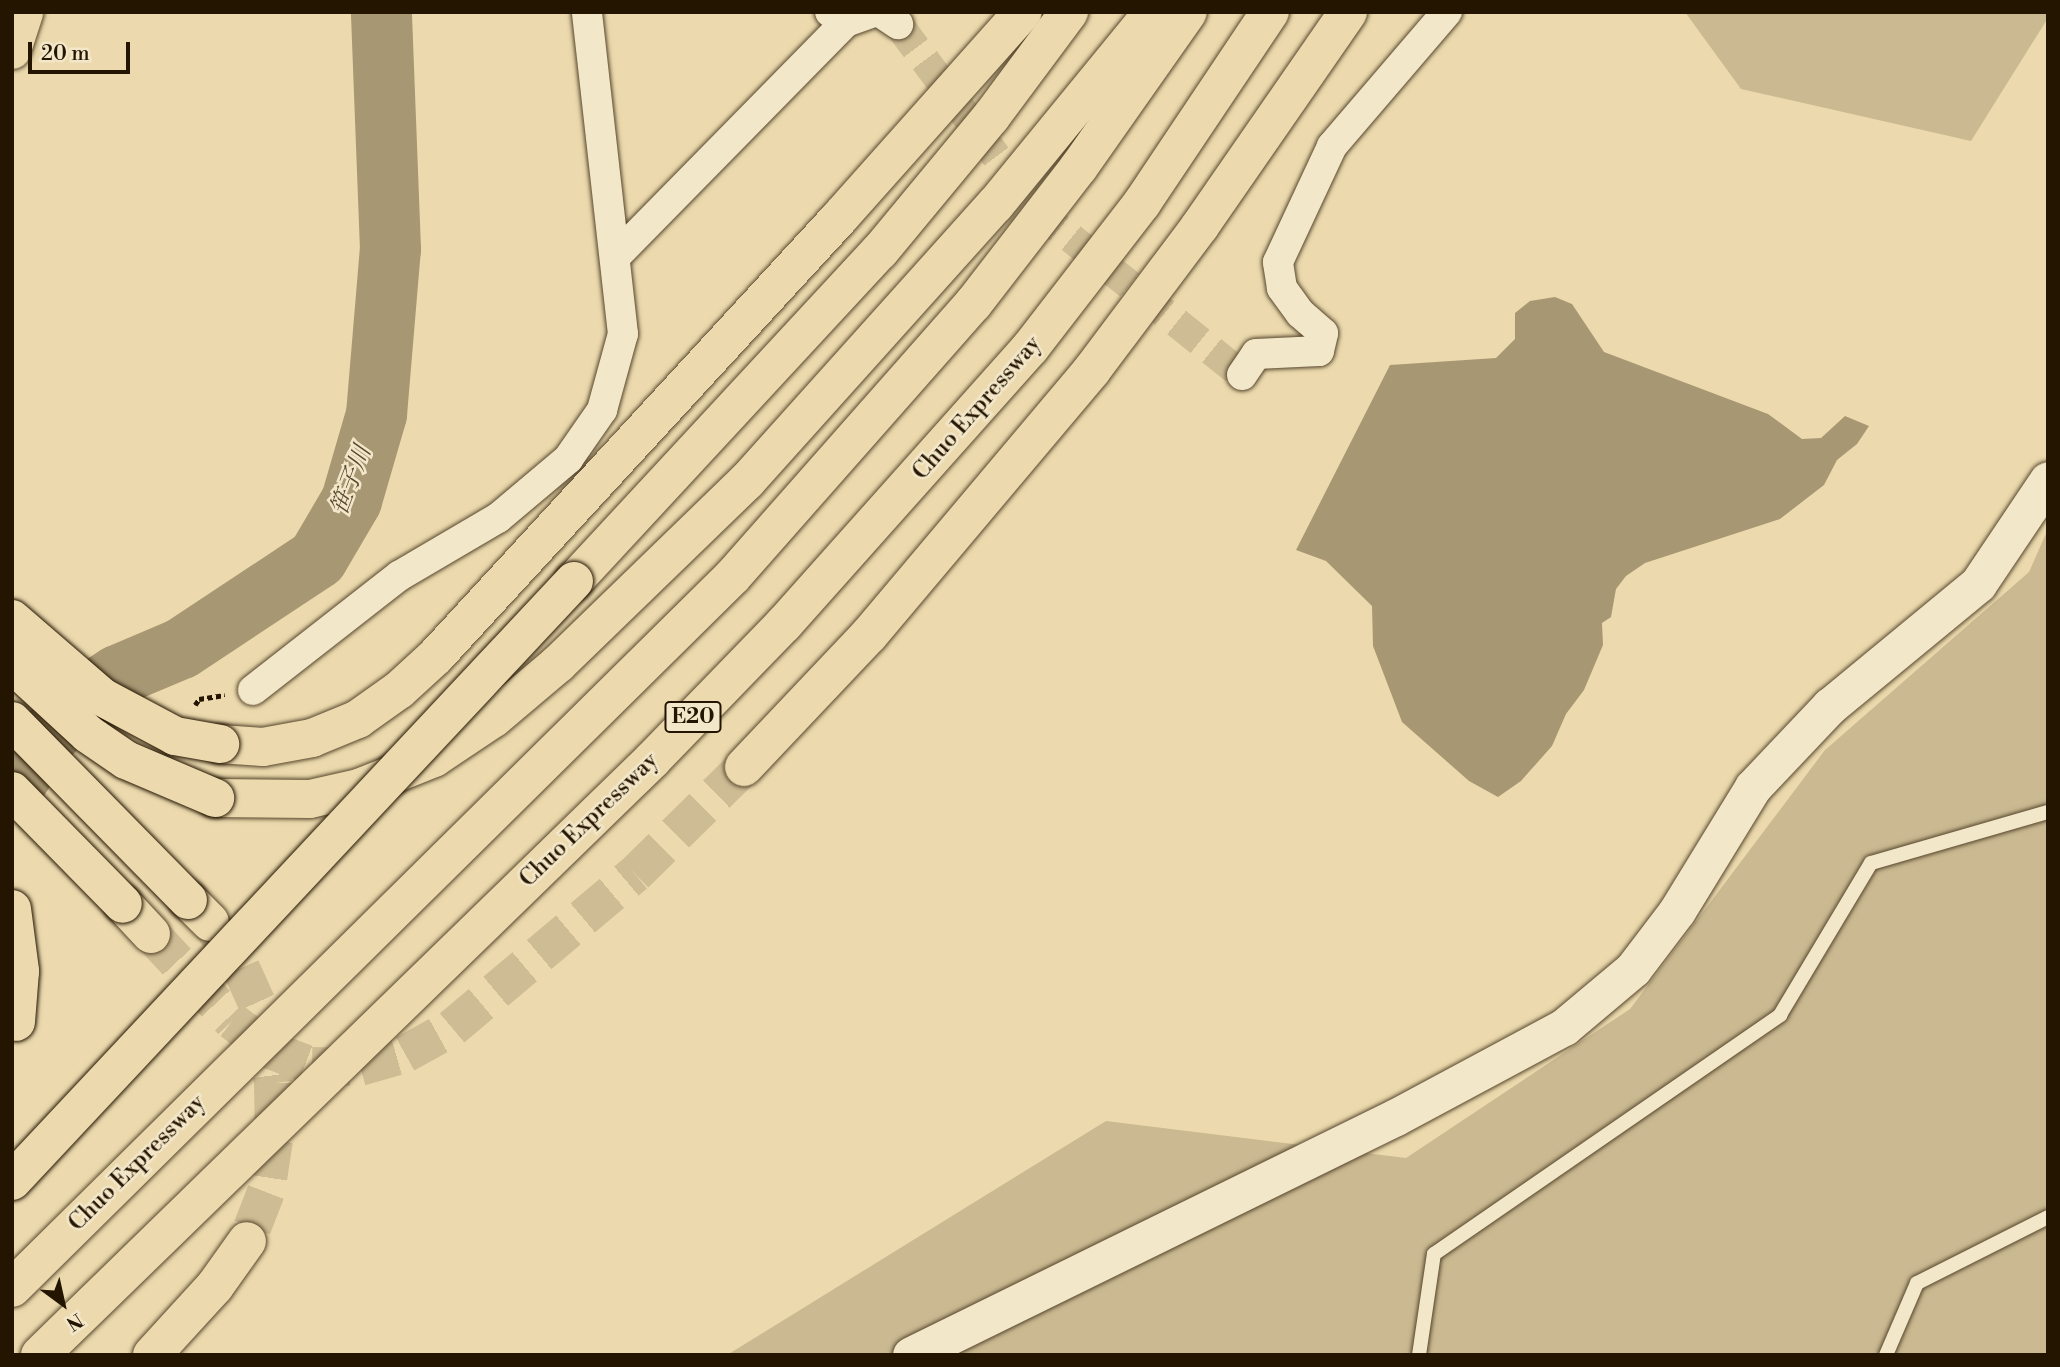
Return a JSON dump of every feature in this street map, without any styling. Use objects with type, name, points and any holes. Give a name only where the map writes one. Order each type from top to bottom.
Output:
[{"type":"highway","points":[[12,50],[24,12]]},
{"type":"highway","points":[[12,619],[102,697],[175,736],[220,744],[263,747],[312,738],[358,719],[409,681],[940,108],[1023,12]]},
{"type":"highway","points":[[12,1181],[880,251],[991,117],[1069,12]]},
{"type":"highway","points":[[12,664],[98,741],[166,780],[215,798],[310,799],[359,788],[434,758],[494,718],[537,682],[747,481],[995,205],[1153,12]]},
{"type":"highway","name":"Chuo Expressway","points":[[12,1289],[733,576],[973,304],[1079,167],[1188,12]]},
{"type":"highway","name":"Chuo Expressway","points":[[40,1355],[653,759],[838,566],[1030,348],[1142,203],[1270,12]]},
{"type":"highway","points":[[744,766],[869,635],[1091,370],[1208,215],[1348,12]]},
{"type":"highway","points":[[12,721],[199,911]]},
{"type":"highway","points":[[12,791],[151,934]]},
{"type":"highway","points":[[12,909],[20,971],[14,1027]]},
{"type":"highway","points":[[152,1355],[215,1286],[247,1241]]},
{"type":"street","points":[[253,690],[399,576],[498,518],[568,459],[602,410],[624,334],[587,12]]},
{"type":"street","points":[[1242,374],[1256,354],[1319,351],[1323,333],[1300,313],[1282,288],[1278,262],[1332,146],[1447,12]]},
{"type":"street","points":[[616,256],[865,16]]},
{"type":"street","points":[[911,1355],[1384,1124],[1564,1027],[1633,969],[1677,911],[1753,787],[1830,706],[1978,584],[2048,480]]},
{"type":"lane","points":[[1419,1355],[1434,1254],[1780,1015],[1871,863],[2048,812]]},
{"type":"lane","points":[[1885,1355],[1917,1283],[2048,1217]]},
{"type":"shaded area","points":[[1685,12],[2048,12],[2048,18],[1971,141],[1741,89]]},
{"type":"shaded area","points":[[1555,297],[1572,304],[1604,352],[1768,414],[1802,439],[1821,438],[1845,416],[1869,426],[1857,444],[1837,460],[1824,485],[1780,519],[1645,563],[1626,576],[1616,589],[1611,617],[1602,623],[1603,645],[1584,690],[1566,714],[1552,746],[1521,781],[1498,797],[1469,781],[1402,722],[1373,646],[1372,606],[1326,561],[1296,550],[1390,365],[1496,358],[1515,339],[1515,313],[1530,301]]},
{"type":"shaded area","points":[[2048,529],[2048,1355],[727,1355],[1106,1121],[1406,1158],[1630,1009],[1825,750],[2029,572]]},
{"type":"waterway","name":"笹子川","points":[[12,787],[44,740],[82,698],[117,675],[181,648],[317,558],[351,500],[376,414],[390,249],[381,12]]},
{"type":"tunnel","points":[[898,24],[1036,210],[1242,375]]},
{"type":"tunnel","points":[[151,934],[232,1021],[270,1050],[312,1066],[360,1067],[405,1054],[452,1028],[635,874],[744,767]]},
{"type":"tunnel","points":[[211,924],[241,968],[264,1019],[273,1083],[274,1140],[266,1192],[247,1241]]}]
